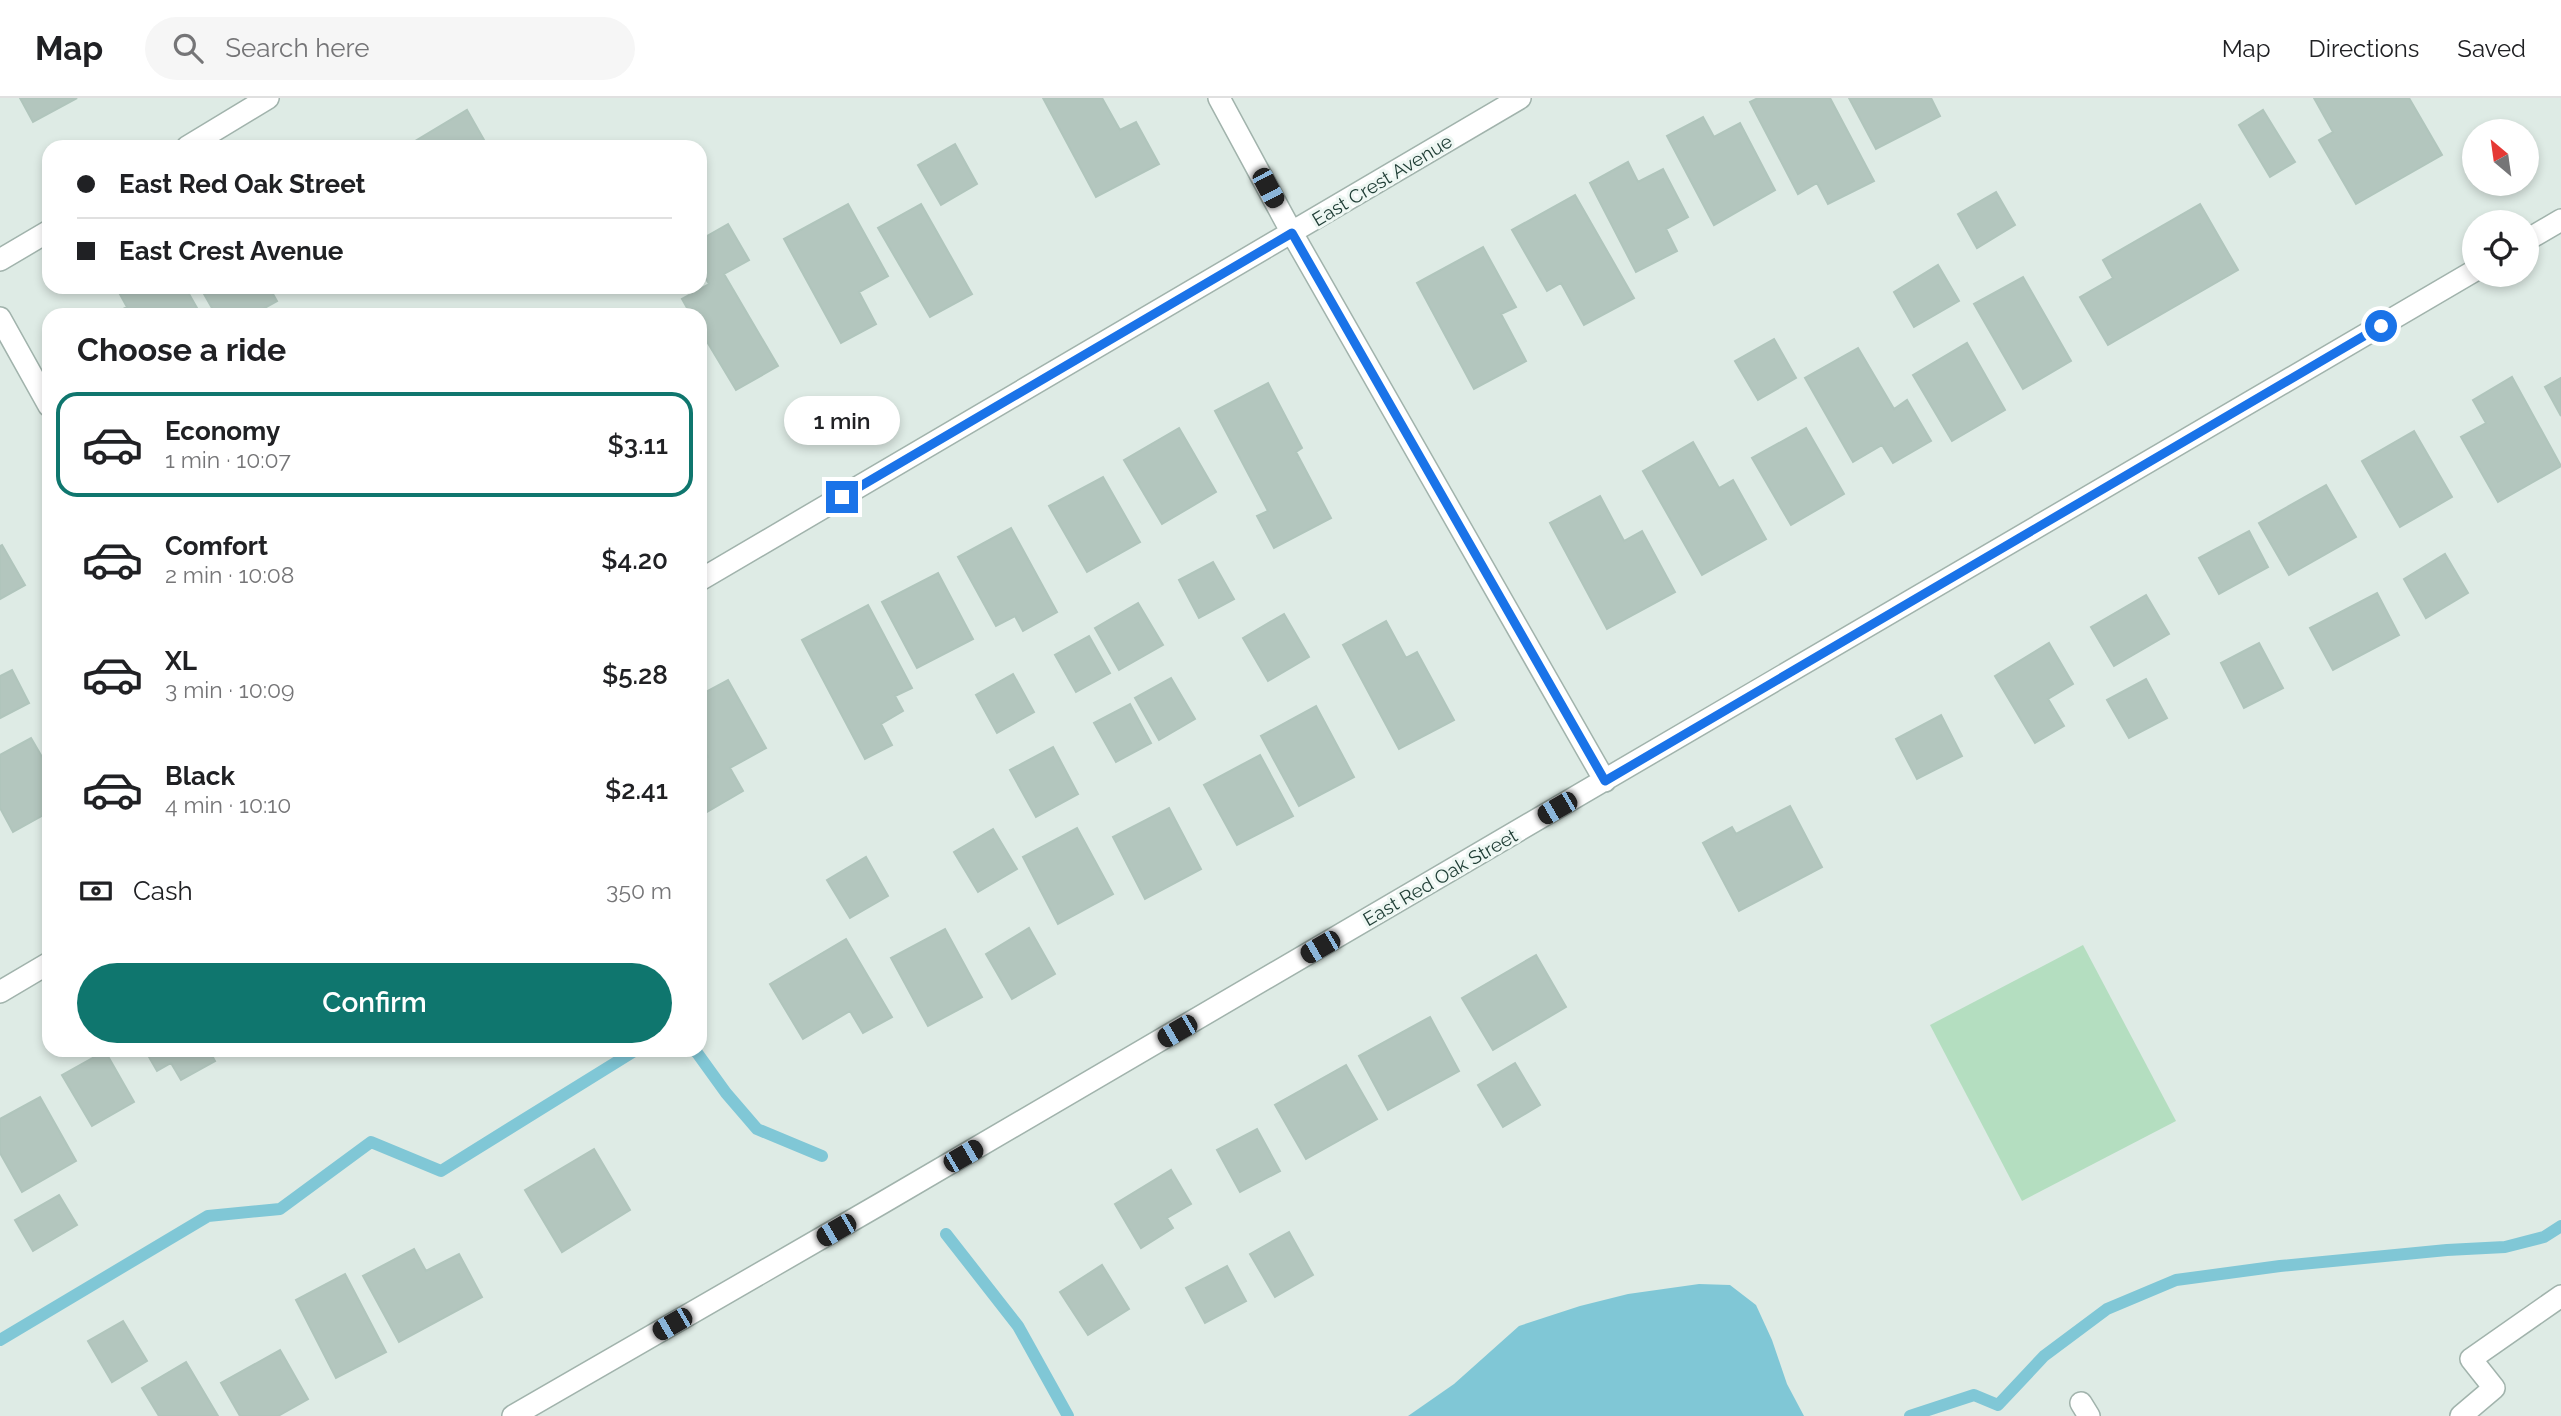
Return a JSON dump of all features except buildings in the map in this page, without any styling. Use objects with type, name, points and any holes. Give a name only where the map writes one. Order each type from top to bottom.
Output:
[{"type":"street","points":[[199,140],[268,98]]},
{"type":"street","points":[[1219,98],[1292,233],[1605,781]]},
{"type":"street","name":"East Crest Avenue","points":[[707,576],[1520,98]]},
{"type":"street","points":[[2539,233],[2561,220]]},
{"type":"street","points":[[0,260],[42,235]]},
{"type":"street","name":"East Red Oak Street","points":[[513,1416],[883,1203],[2462,278]]},
{"type":"street","points":[[0,318],[42,393]]},
{"type":"street","points":[[0,992],[42,967]]},
{"type":"street","points":[[2469,1413],[2494,1388],[2471,1359],[2561,1296]]},
{"type":"green space","points":[[2083,945],[2176,1121],[2022,1201],[1930,1025]]},
{"type":"water","points":[[1699,1284],[1730,1285],[1756,1305],[1772,1340],[1787,1384],[1804,1416],[1408,1416],[1454,1384],[1519,1326],[1628,1294]]},
{"type":"waterway","points":[[0,1340],[208,1216],[280,1209],[371,1142],[441,1171],[625,1057]]},
{"type":"waterway","points":[[700,1057],[757,1129],[822,1156]]},
{"type":"waterway","points":[[1910,1416],[1974,1395],[1998,1405],[2044,1356],[2107,1309],[2176,1280],[2280,1266],[2505,1247],[2544,1237],[2561,1226]]},
{"type":"waterway","points":[[946,1234],[1018,1326],[1068,1416]]},
{"type":"route","points":[[842,497],[1292,233],[1605,781],[2381,326]]}]
